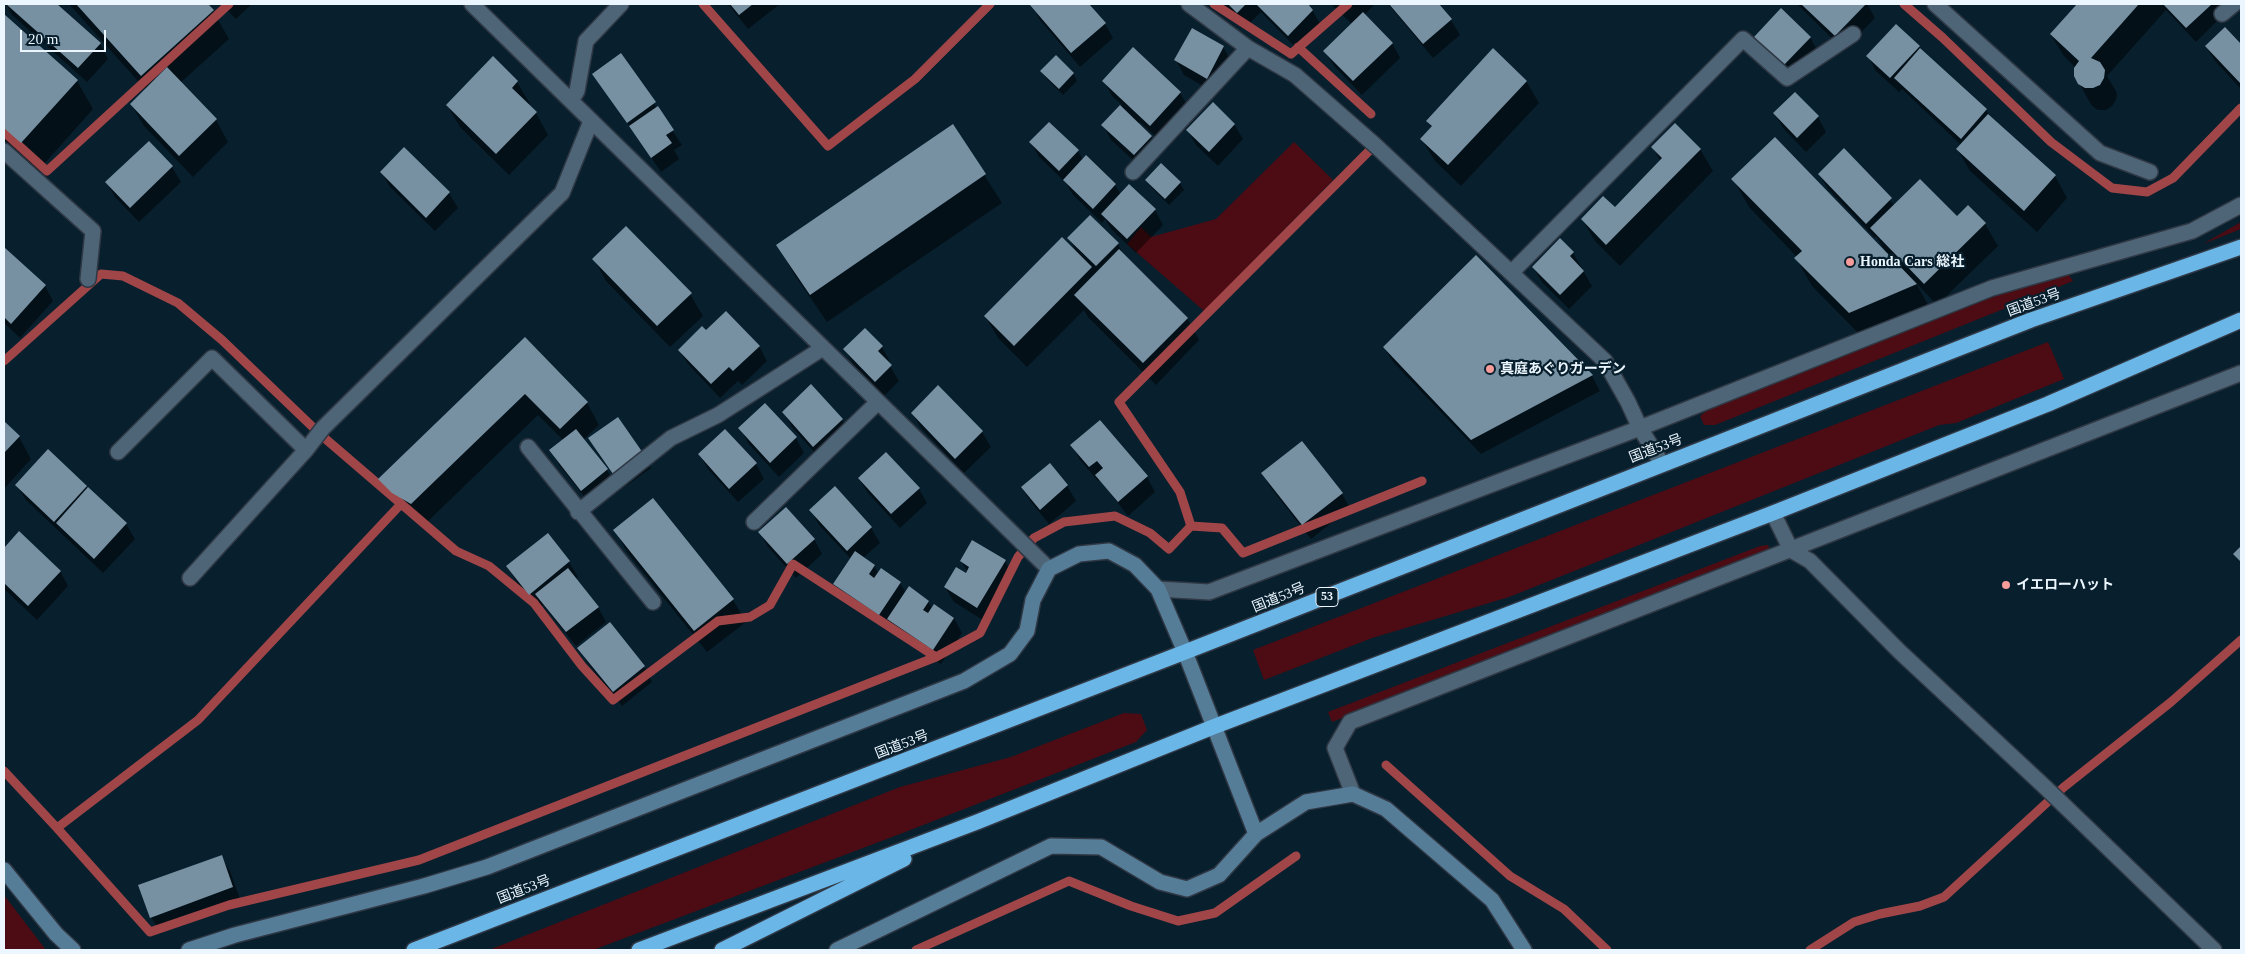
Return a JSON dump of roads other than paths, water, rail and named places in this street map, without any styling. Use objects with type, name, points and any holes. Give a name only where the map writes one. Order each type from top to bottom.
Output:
[{"type":"highway","name":"国道53号","points":[[414,950],[1185,652],[2031,320],[2241,247]]},
{"type":"highway","points":[[639,950],[977,822],[1213,727],[1773,513],[2048,404],[2241,320]]},
{"type":"highway","points":[[722,950],[977,822]]},
{"type":"street","points":[[472,4],[1049,569]]},
{"type":"street","points":[[571,101],[576,91],[586,41],[621,4]]},
{"type":"street","points":[[1189,4],[1248,48],[1296,75],[1376,146],[1605,361],[1640,428],[1662,464]]},
{"type":"street","points":[[1935,4],[2100,153],[2150,172]]},
{"type":"street","points":[[2222,14],[2234,4]]},
{"type":"street","points":[[1511,273],[1743,39],[1787,78],[1853,34]]},
{"type":"street","points":[[1134,172],[1248,48]]},
{"type":"street","points":[[190,578],[314,439],[562,193],[591,121]]},
{"type":"street","points":[[4,151],[93,231],[88,279]]},
{"type":"street","points":[[1158,589],[1210,592],[1640,428],[1992,288],[2192,230],[2241,205]]},
{"type":"street","points":[[578,512],[671,438],[718,415],[823,348]]},
{"type":"street","points":[[118,452],[212,358],[314,439]]},
{"type":"street","points":[[1353,794],[1335,748],[1350,722],[2241,373]]},
{"type":"street","points":[[754,522],[878,402]]},
{"type":"street","points":[[528,447],[578,512],[653,602]]},
{"type":"street","points":[[1773,513],[1791,550],[1810,562],[1899,651],[2046,788],[2214,950]]},
{"type":"street","points":[[189,950],[235,934],[424,886],[487,867],[964,681],[1010,654],[1027,631],[1033,600],[1049,569],[1079,554],[1109,551],[1134,565],[1158,589],[1185,652],[1256,834]]},
{"type":"street","points":[[843,949],[1051,846],[1100,848],[1160,882],[1187,889],[1218,875],[1256,834],[1306,802],[1353,794],[1386,809],[1492,900],[1524,950]]},
{"type":"street","points":[[4,870],[56,934],[73,950]]},
{"type":"waterway","points":[[4,132],[47,171],[229,4]]},
{"type":"waterway","points":[[703,4],[828,146],[915,79],[990,4]]},
{"type":"waterway","points":[[1214,4],[1291,54],[1348,4]]},
{"type":"waterway","points":[[1904,4],[1943,38],[2051,142],[2112,188],[2147,192],[2173,178],[2241,108]]},
{"type":"waterway","points":[[1298,47],[1371,114]]},
{"type":"waterway","points":[[1191,526],[1180,492],[1119,402],[1371,149]]},
{"type":"waterway","points":[[4,361],[101,274],[123,276],[178,303],[222,340],[321,435],[456,551],[489,566],[534,603],[582,666],[613,700],[718,621],[750,617],[770,605],[793,564],[936,657],[980,633],[1018,557],[1034,538],[1064,522],[1115,516],[1150,533],[1169,549],[1191,526],[1222,528],[1243,553],[1422,481]]},
{"type":"waterway","points":[[4,771],[57,828],[198,720],[401,504]]},
{"type":"waterway","points":[[1810,950],[1854,922],[1880,914],[1920,906],[1944,897],[2064,787],[2171,702],[2241,640]]},
{"type":"waterway","points":[[57,828],[150,932],[229,905],[419,860],[936,657]]},
{"type":"waterway","points":[[1386,765],[1510,876],[1564,909],[1607,950]]},
{"type":"waterway","points":[[916,950],[1069,881],[1131,906],[1178,921],[1215,913],[1296,856]]},
{"type":"place","name":"Honda Cars 総社","points":[[1850,262]]},
{"type":"place","name":"真庭あぐりガーデン","points":[[1490,369]]},
{"type":"place","name":"イエローハット","points":[[2006,585]]}]
